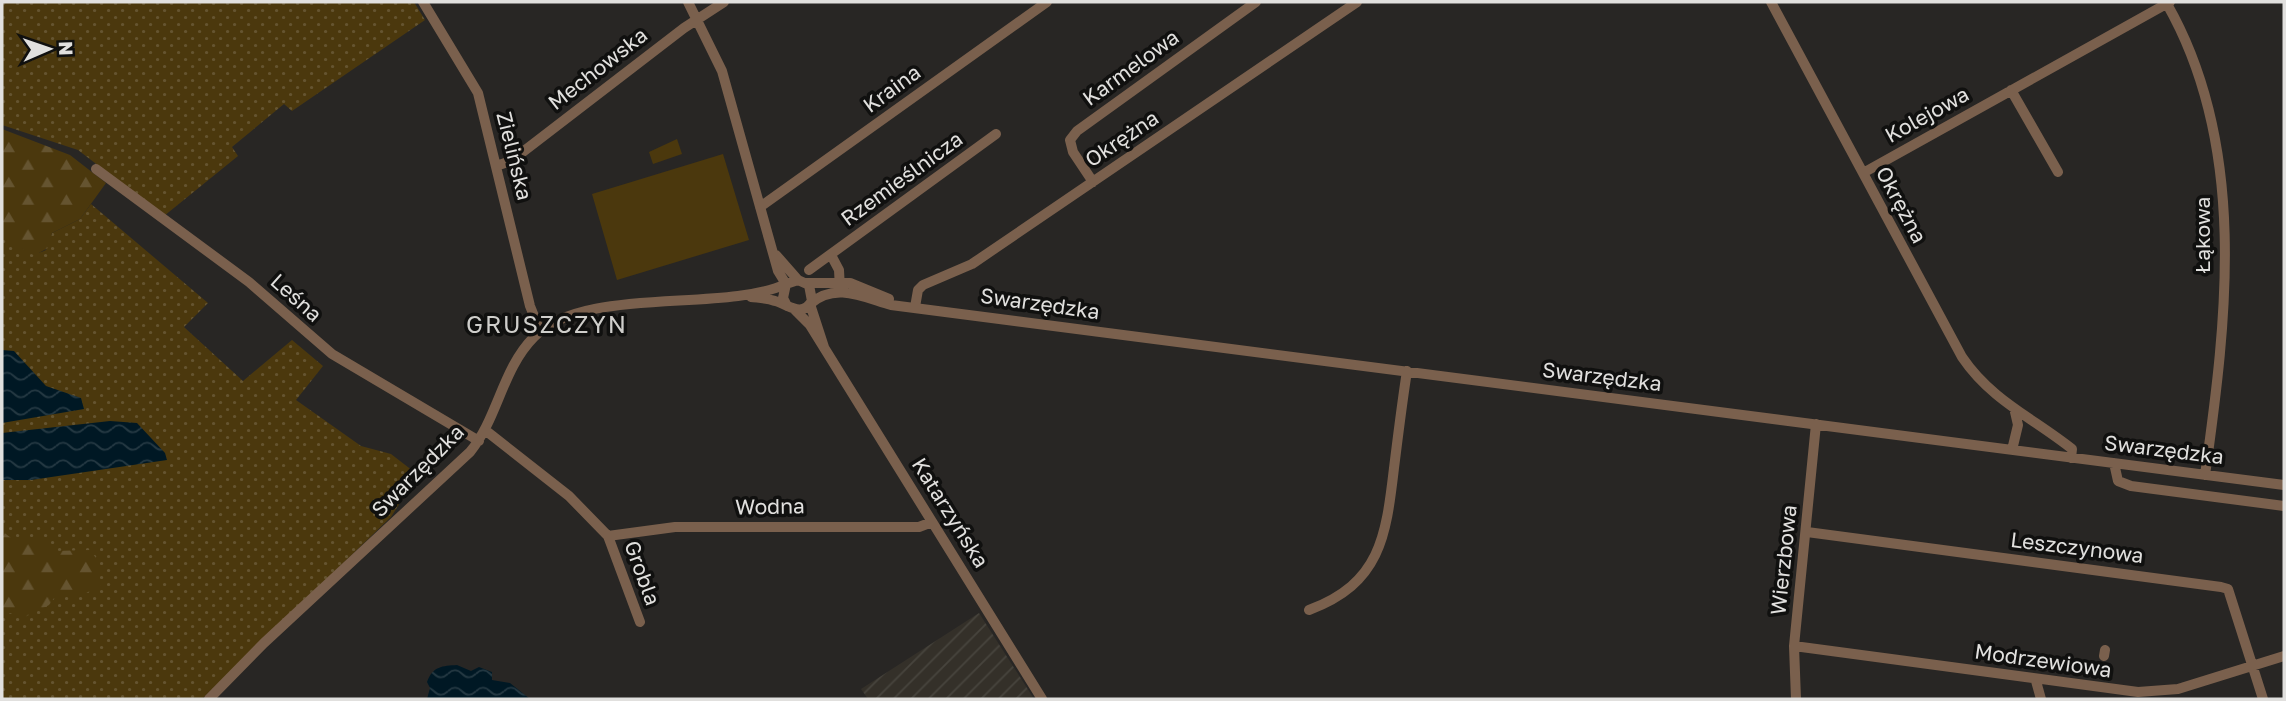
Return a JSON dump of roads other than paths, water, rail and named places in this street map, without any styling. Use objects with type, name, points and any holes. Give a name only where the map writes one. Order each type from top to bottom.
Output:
[{"type":"street","name":"Zielińska","points":[[423,2],[478,93],[530,306],[540,331]]},
{"type":"street","points":[[688,2],[722,71],[778,271],[786,284],[783,298],[791,308],[803,309],[824,294],[840,287]]},
{"type":"street","name":"Mechowska","points":[[496,166],[510,161],[724,2]]},
{"type":"street","name":"Kraina","points":[[761,207],[1047,2]]},
{"type":"street","name":"Karmelowa","points":[[1093,182],[1073,152],[1070,140],[1077,131],[1256,2]]},
{"type":"street","name":"Okrężna","points":[[915,307],[918,290],[923,285],[972,264],[1357,2]]},
{"type":"street","name":"Okrężna","points":[[1771,2],[1954,346],[1981,381],[2015,412],[2072,449],[2071,458]]},
{"type":"street","name":"Kolejowa","points":[[1863,173],[2169,3]]},
{"type":"street","name":"Łąkowa","points":[[2169,3],[2191,52],[2206,95],[2220,162],[2223,191],[2220,344],[2205,475]]},
{"type":"street","points":[[2011,90],[2058,172]]},
{"type":"street","name":"Rzemieślnicza","points":[[809,270],[996,134]]},
{"type":"street","name":"Leśna","points":[[96,169],[249,282],[332,354],[478,441]]},
{"type":"street","points":[[775,253],[813,293],[810,304]]},
{"type":"street","name":"Rzemieślnicza","points":[[831,255],[839,270],[840,287]]},
{"type":"street","points":[[786,284],[802,281]]},
{"type":"street","name":"Swarzędzka","points":[[802,281],[840,287],[891,304],[2284,485]]},
{"type":"street","name":"Swarzędzka","points":[[209,699],[264,643],[461,462],[485,430],[507,379],[529,342],[540,331],[563,319],[606,309],[737,295],[786,284]]},
{"type":"street","name":"Swarzędzka","points":[[737,295],[776,301],[791,308]]},
{"type":"street","name":"Katarzyńska","points":[[810,304],[824,347]]},
{"type":"street","name":"Katarzyńska","points":[[791,308],[810,325],[1042,699]]},
{"type":"street","points":[[1309,610],[1330,602],[1357,581],[1373,560],[1386,531],[1407,371]]},
{"type":"street","points":[[2012,450],[2018,425],[2015,412]]},
{"type":"street","name":"Wierzbowa","points":[[1796,699],[1794,646],[1816,424]]},
{"type":"street","points":[[485,430],[569,496],[608,536]]},
{"type":"street","points":[[2114,463],[2118,481],[2155,489],[2284,506]]},
{"type":"street","points":[[2155,489],[2158,469]]},
{"type":"street","name":"Wodna","points":[[608,536],[676,527],[919,527],[932,522]]},
{"type":"street","name":"Leszczynowa","points":[[1807,532],[2228,589],[2263,699]]},
{"type":"street","name":"Grobla","points":[[608,536],[640,622]]},
{"type":"street","name":"Modrzewiowa","points":[[1794,646],[2036,681],[2151,692],[2178,689],[2284,656]]},
{"type":"street","points":[[2036,681],[2041,699]]},
{"type":"water","points":[[2,350],[14,351],[46,386],[81,398],[84,409],[2,423]]},
{"type":"water","points":[[110,421],[137,423],[165,453],[167,460],[31,480],[2,480],[2,433]]},
{"type":"water","points":[[457,665],[471,671],[479,667],[492,672],[492,680],[510,683],[530,699],[427,699],[430,688],[427,682],[432,673],[442,667]]},
{"type":"district","name":"GRUSZCZYN","points":[[547,325]]}]
